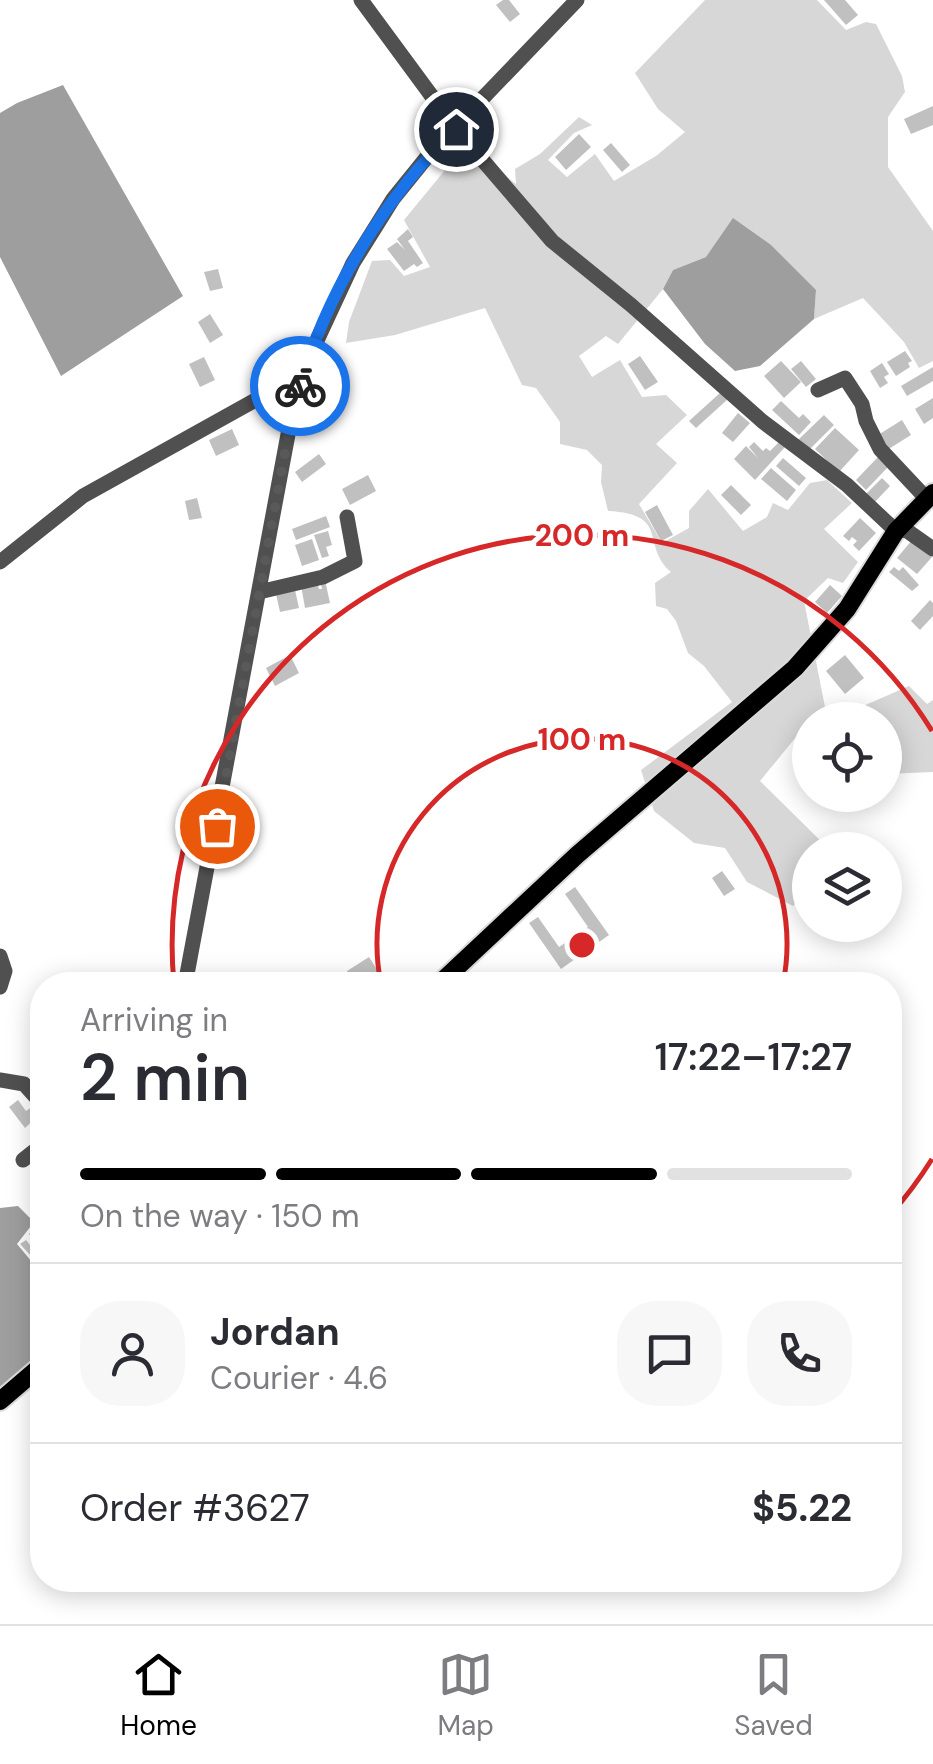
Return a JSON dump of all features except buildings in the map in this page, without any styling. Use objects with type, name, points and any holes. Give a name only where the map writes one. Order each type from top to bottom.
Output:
[{"type":"main road","points":[[452,972],[577,855],[795,668],[847,609],[896,532],[929,495]]},
{"type":"main road","points":[[0,1401],[30,1375]]},
{"type":"street","points":[[361,0],[456,129],[552,242],[762,421],[847,485],[896,532],[906,530],[933,549]]},
{"type":"street","points":[[187,972],[292,414],[306,364],[353,263],[393,199],[431,152],[577,0]]},
{"type":"street","points":[[818,390],[845,378],[862,404],[880,449],[929,495]]},
{"type":"street","points":[[0,562],[82,496],[223,415],[259,398],[271,413],[292,414]]},
{"type":"street","points":[[259,592],[322,577],[355,561],[347,517]]},
{"type":"street","points":[[0,956],[5,971],[0,986]]},
{"type":"street","points":[[0,1080],[24,1084],[30,1091]]},
{"type":"street","points":[[23,1160],[30,1154]]},
{"type":"shaded area","points":[[705,0],[817,0],[846,30],[866,22],[876,24],[902,76],[905,92],[888,117],[888,167],[933,231],[933,361],[919,368],[904,342],[863,298],[814,319],[816,290],[706,257],[673,270],[663,289],[618,344],[606,336],[579,356],[592,377],[620,360],[642,397],[666,395],[687,415],[656,444],[677,463],[639,504],[662,543],[689,528],[689,511],[708,489],[743,531],[767,517],[773,503],[788,510],[810,483],[827,480],[852,503],[824,529],[858,562],[843,583],[828,578],[804,601],[824,702],[792,702],[792,742],[760,781],[812,832],[792,832],[792,905],[747,882],[725,848],[694,843],[654,811],[641,770],[732,702],[704,666],[688,653],[667,609],[656,606],[655,583],[671,572],[657,552],[647,524],[628,513],[608,511],[601,482],[602,465],[587,450],[560,444],[560,422],[536,388],[522,385],[485,308],[395,335],[346,343],[349,322],[372,261],[390,260],[404,276],[430,267],[404,220],[450,164],[487,161],[516,184],[515,169],[540,154],[579,117],[592,125],[574,133],[548,160],[567,177],[595,154],[614,181],[656,156],[685,132],[658,109],[635,73]]},
{"type":"shaded area","points":[[63,85],[183,296],[61,376],[0,257],[0,113]]},
{"type":"shaded area","points":[[733,218],[771,245],[816,290],[814,319],[760,366],[735,371],[705,344],[663,289],[673,270],[706,257]]},
{"type":"shaded area","points":[[909,686],[927,704],[933,700],[933,772],[902,773],[902,702],[872,702]]},
{"type":"shaded area","points":[[18,1206],[30,1218],[30,1227],[17,1244],[30,1260],[30,1361],[0,1388],[0,1208]]},
{"type":"way so far","points":[[217,826],[300,386]]},
{"type":"route","points":[[300,386],[306,364],[353,263],[393,199],[431,152],[456,129]]}]
